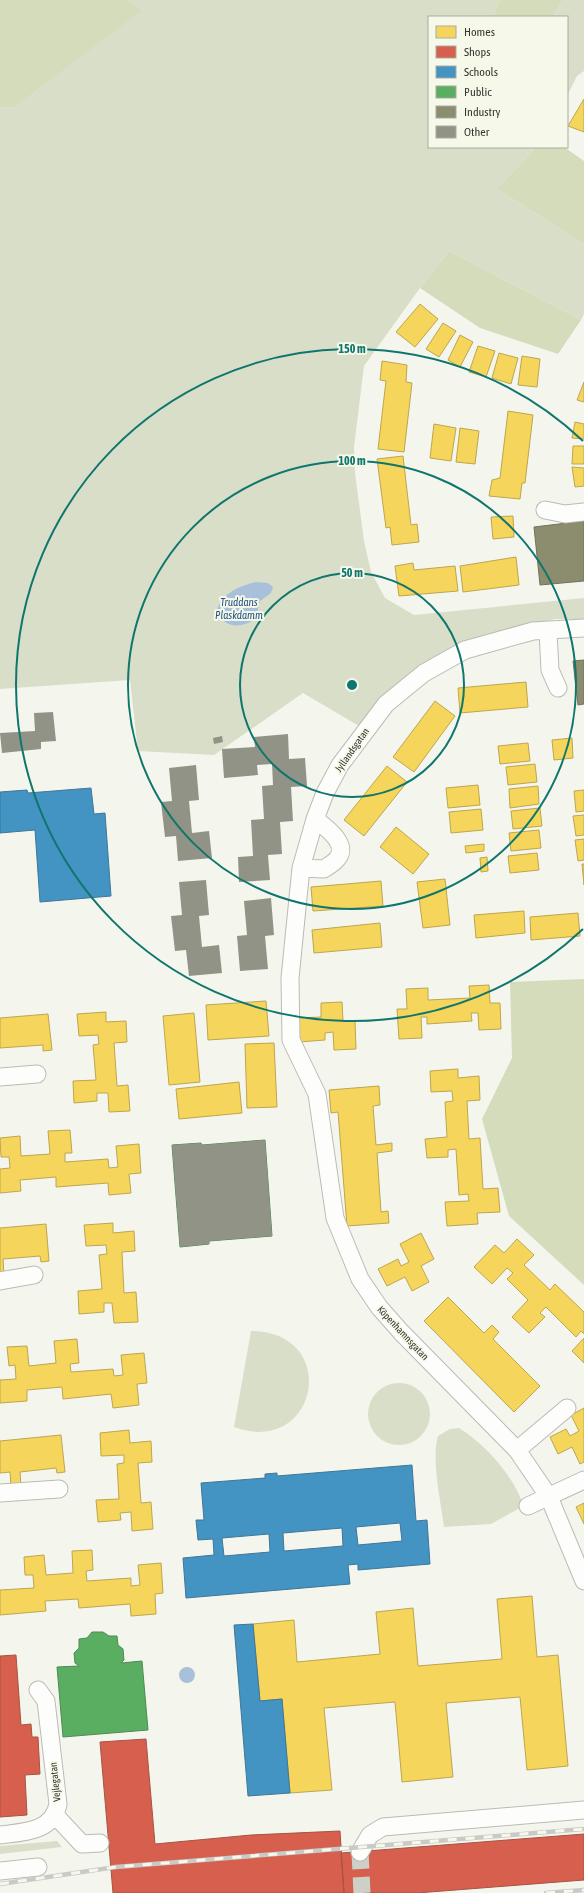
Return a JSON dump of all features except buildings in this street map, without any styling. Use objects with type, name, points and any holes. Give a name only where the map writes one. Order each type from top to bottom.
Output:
[{"type":"street","points":[[545,510],[565,514],[584,512]]},
{"type":"street","name":"Jyllandsgatan","points":[[290,978],[301,868],[315,819],[325,793],[340,765],[386,704],[424,673],[466,650],[533,631],[584,628]]},
{"type":"street","points":[[548,630],[550,670],[558,688]]},
{"type":"street","points":[[301,868],[324,869],[337,859],[341,853],[340,843],[333,834],[315,819]]},
{"type":"street","name":"Köpenhamnsgatan","points":[[290,978],[291,1040],[317,1094],[335,1218],[360,1279],[379,1307],[401,1332],[517,1450],[549,1497],[584,1581]]},
{"type":"street","points":[[0,1077],[37,1074]]},
{"type":"street","points":[[0,1280],[34,1275]]},
{"type":"street","points":[[517,1450],[567,1408]]},
{"type":"street","points":[[528,1506],[584,1480]]},
{"type":"street","points":[[0,1493],[59,1490]]},
{"type":"street","name":"Vejlegatan","points":[[0,1835],[40,1828],[47,1824],[54,1814],[58,1804],[46,1701],[38,1690]]},
{"type":"street","points":[[360,1852],[370,1835],[383,1827],[584,1810]]},
{"type":"street","points":[[54,1814],[82,1844],[100,1843]]},
{"type":"street","points":[[0,1870],[38,1867]]},
{"type":"green space","points":[[0,0],[129,0],[141,11],[14,108],[0,107]]},
{"type":"green space","points":[[129,0],[500,0],[493,16],[428,16],[428,148],[535,148],[497,189],[584,244],[584,314],[581,320],[449,251],[420,288],[364,366],[354,447],[355,473],[364,541],[371,572],[385,598],[414,615],[584,598],[584,619],[555,619],[450,650],[375,707],[359,726],[303,693],[214,755],[138,751],[130,680],[0,689],[0,107],[14,108],[140,11]]},
{"type":"green space","points":[[500,0],[563,0],[554,16],[493,16]]},
{"type":"green space","points":[[563,0],[584,0],[584,71],[577,76],[568,94],[568,16],[554,16]]},
{"type":"green space","points":[[535,148],[565,148],[584,161],[584,244],[497,189]]},
{"type":"green space","points":[[449,251],[581,320],[558,354],[480,328],[420,288]]},
{"type":"green space","points":[[584,979],[584,1285],[509,1216],[482,1119],[512,1058],[510,982]]},
{"type":"green space","points":[[251,1331],[280,1337],[299,1351],[308,1370],[308,1391],[300,1411],[285,1425],[263,1432],[234,1427]]},
{"type":"green space","points":[[393,1383],[405,1383],[421,1392],[428,1402],[430,1414],[428,1426],[421,1436],[405,1445],[393,1445],[382,1440],[373,1431],[368,1420],[368,1408],[373,1397],[382,1388]]},
{"type":"green space","points":[[459,1428],[479,1443],[506,1472],[519,1494],[523,1505],[491,1524],[444,1527],[436,1469],[436,1446],[438,1436],[450,1429]]},
{"type":"green space","points":[[57,1841],[62,1847],[0,1854],[0,1846]]},
{"type":"water","name":"Truddans Plaskdamm","points":[[256,582],[268,583],[273,587],[271,593],[260,601],[256,618],[251,622],[239,625],[228,624],[223,621],[217,610],[223,599],[238,588]]},
{"type":"water","points":[[184,1667],[190,1667],[195,1672],[193,1681],[190,1683],[184,1683],[179,1678],[179,1672]]},
{"type":"tunnel","points":[[360,1852],[362,1893]]},
{"type":"railway","points":[[0,1884],[116,1867],[584,1829]]},
{"type":"railway","points":[[546,1893],[584,1890]]}]
